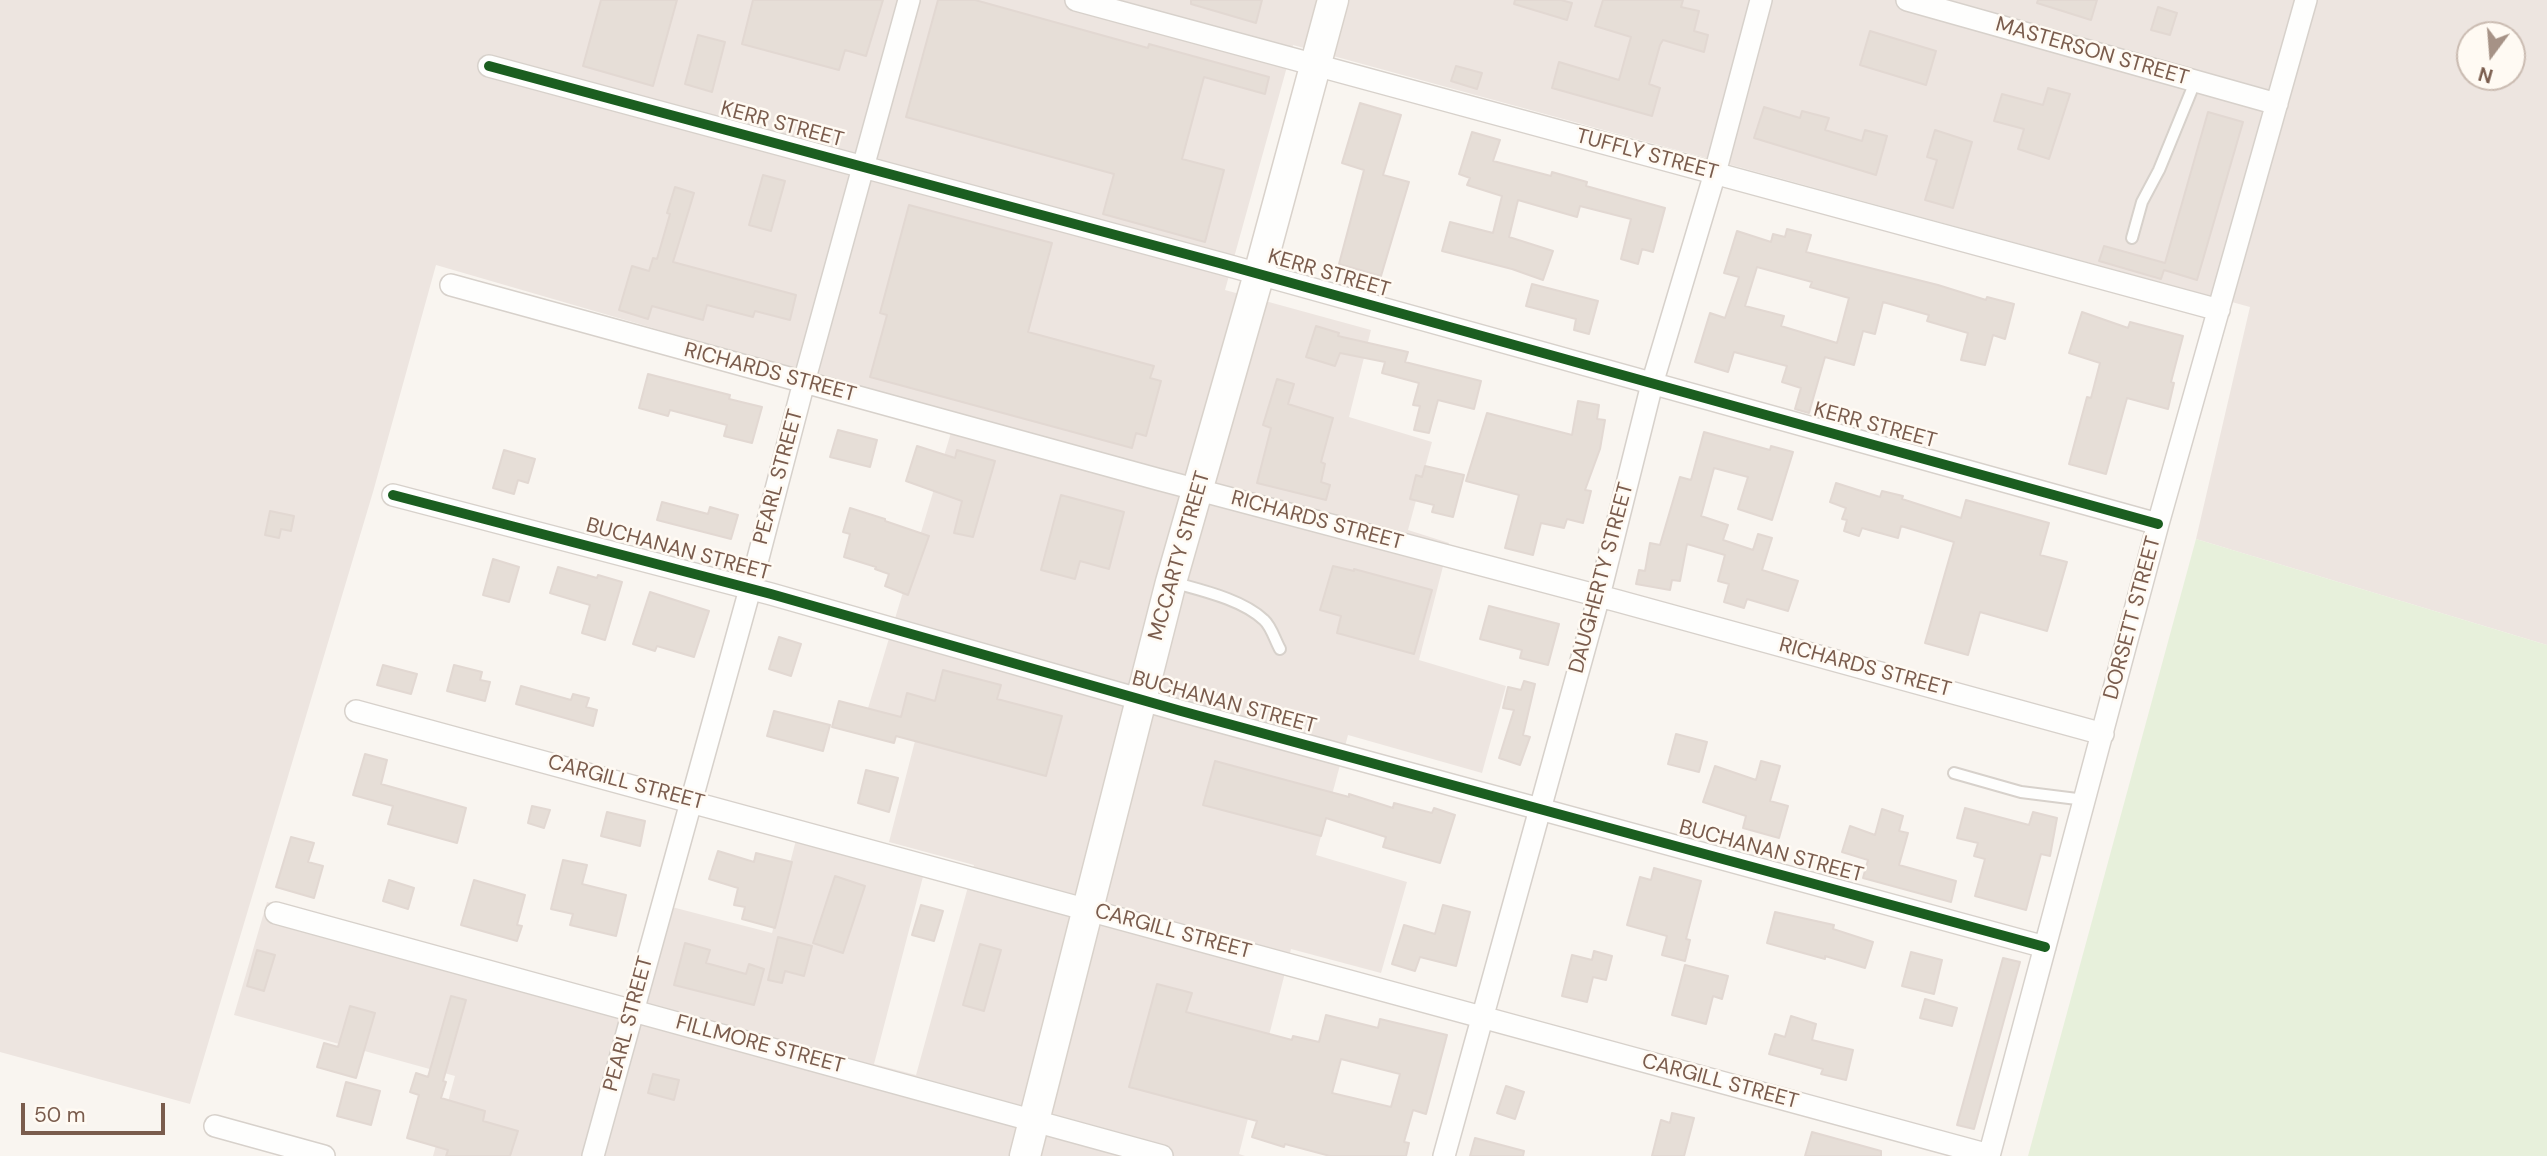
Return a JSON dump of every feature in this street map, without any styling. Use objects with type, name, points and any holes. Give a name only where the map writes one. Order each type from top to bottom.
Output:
[{"type":"main road","name":"MCCARTY STREET","points":[[1025,1156],[1171,582],[1259,274],[1333,0]]},
{"type":"street","name":"PEARL STREET","points":[[593,1156],[909,0]]},
{"type":"street","name":"TUFFLY STREET","points":[[1076,0],[2219,310]]},
{"type":"street","name":"DAUGHERTY STREET","points":[[1444,1156],[1599,596],[1652,384],[1715,173],[1761,0]]},
{"type":"street","name":"MASTERSON STREET","points":[[1907,0],[2277,104]]},
{"type":"street","name":"DORSETT STREET","points":[[1989,1156],[2158,524],[2306,0]]},
{"type":"street","name":"KERR STREET","points":[[489,66],[1259,274],[2158,524]]},
{"type":"street","name":"RICHARDS STREET","points":[[451,285],[2103,734]]},
{"type":"street","name":"BUCHANAN STREET","points":[[393,495],[750,589],[1141,700],[2045,947]]},
{"type":"street","name":"CARGILL STREET","points":[[356,711],[1088,908],[1989,1156]]},
{"type":"street","name":"FILLMORE STREET","points":[[276,913],[1162,1156]]},
{"type":"street","points":[[215,1126],[324,1156]]},
{"type":"lane","points":[[2132,237],[2142,202],[2159,170],[2195,82]]},
{"type":"lane","points":[[1171,582],[1214,593],[1253,612],[1266,621],[1280,649]]},
{"type":"lane","points":[[1954,773],[2021,792],[2085,800]]},
{"type":"shaded area","points":[[0,0],[2547,0],[2547,645],[2196,539],[2250,307],[1293,45],[1225,290],[1371,330],[1349,417],[1432,442],[1408,530],[1449,543],[1419,660],[1506,686],[1482,773],[1348,735],[1316,855],[1407,882],[1381,973],[1291,949],[1239,1154],[1245,1156],[433,1156],[455,1076],[234,1015],[267,902],[642,1007],[668,906],[772,933],[797,836],[925,869],[874,1064],[916,1075],[974,865],[889,842],[915,741],[862,728],[956,416],[436,265],[373,492],[190,1104],[0,1052]]},
{"type":"green space","points":[[2196,539],[2547,645],[2547,1156],[2028,1156]]},
{"type":"building","points":[[601,0],[677,0],[653,86],[583,66]]},
{"type":"building","points":[[753,0],[883,0],[866,56],[845,50],[839,70],[742,44]]},
{"type":"building","points":[[938,0],[975,0],[1148,48],[1149,44],[1269,77],[1265,94],[1204,77],[1182,159],[1224,170],[1205,242],[1103,214],[1114,174],[906,117]]},
{"type":"building","points":[[1191,0],[1262,0],[1256,23],[1191,4]]},
{"type":"building","points":[[1515,0],[1561,0],[1572,3],[1567,20],[1514,4]]},
{"type":"building","points":[[1603,0],[1683,0],[1681,7],[1699,11],[1694,31],[1708,35],[1704,52],[1663,40],[1660,45],[1649,84],[1660,88],[1652,116],[1552,88],[1559,62],[1619,80],[1631,37],[1595,26]]},
{"type":"building","points":[[2038,0],[2097,0],[2091,20],[2037,3]]},
{"type":"building","points":[[2158,7],[2177,13],[2170,35],[2151,30]]},
{"type":"building","points":[[1870,31],[1936,51],[1926,85],[1860,65]]},
{"type":"building","points":[[698,35],[725,42],[712,92],[685,84]]},
{"type":"building","points":[[1456,66],[1482,73],[1477,89],[1451,81]]},
{"type":"building","points":[[2048,88],[2070,94],[2049,159],[2018,149],[2024,129],[1994,121],[2002,94],[2043,105]]},
{"type":"building","points":[[1360,103],[1401,115],[1383,175],[1409,182],[1381,276],[1339,264],[1364,170],[1342,163]]},
{"type":"building","points":[[1764,107],[1800,118],[1802,111],[1829,118],[1825,130],[1862,141],[1865,130],[1887,136],[1876,175],[1754,138]]},
{"type":"building","points":[[2208,112],[2243,122],[2197,280],[2164,270],[2161,279],[2099,261],[2104,246],[2165,263]]},
{"type":"building","points":[[1935,130],[1972,142],[1953,208],[1925,200],[1937,160],[1927,157]]},
{"type":"building","points":[[1472,132],[1500,140],[1493,161],[1551,176],[1552,172],[1587,182],[1586,186],[1665,208],[1653,252],[1642,249],[1638,264],[1621,259],[1631,219],[1580,206],[1577,217],[1518,200],[1509,237],[1553,251],[1543,280],[1442,251],[1450,222],[1493,233],[1502,196],[1467,185],[1470,178],[1459,174]]},
{"type":"building","points":[[763,175],[785,181],[771,231],[749,225]]},
{"type":"building","points":[[675,187],[694,193],[673,262],[796,295],[790,320],[755,311],[753,317],[707,305],[703,320],[652,306],[648,319],[619,310],[632,266],[649,271],[653,258],[657,259]]},
{"type":"building","points":[[909,205],[1052,243],[1028,332],[1154,366],[1150,378],[1161,381],[1146,436],[1136,433],[1132,448],[870,377],[887,315],[880,313]]},
{"type":"building","points":[[1787,229],[1811,235],[1806,252],[1938,285],[1986,300],[1987,297],[2014,304],[2005,339],[1993,335],[1985,365],[1961,360],[1968,333],[1927,321],[1929,315],[1883,302],[1875,334],[1863,331],[1854,365],[1825,357],[1809,413],[1795,409],[1801,388],[1782,382],[1787,366],[1734,352],[1728,372],[1695,362],[1710,313],[1725,318],[1739,277],[1724,273],[1737,231],[1771,242],[1773,234],[1785,237]],"holes":[[[1757,267],[1812,282],[1810,287],[1849,298],[1837,343],[1781,326],[1784,316],[1745,306]]]},
{"type":"building","points":[[1532,284],[1598,301],[1589,334],[1574,330],[1576,319],[1526,306]]},
{"type":"building","points":[[2082,312],[2128,328],[2130,322],[2183,336],[2171,382],[2174,383],[2168,409],[2127,398],[2106,474],[2069,464],[2087,397],[2091,398],[2100,363],[2069,353]]},
{"type":"building","points":[[1316,326],[1339,333],[1338,336],[1408,352],[1405,362],[1481,381],[1474,409],[1438,400],[1429,433],[1414,430],[1420,406],[1413,405],[1419,383],[1382,373],[1385,362],[1340,353],[1335,366],[1306,357]]},
{"type":"building","points":[[648,374],[730,395],[729,399],[762,407],[752,443],[724,436],[727,425],[670,410],[668,416],[639,408]]},
{"type":"building","points":[[1277,379],[1294,384],[1288,404],[1333,418],[1321,462],[1325,464],[1321,482],[1330,485],[1326,500],[1257,483],[1271,428],[1263,425]]},
{"type":"building","points":[[1578,401],[1599,405],[1597,419],[1605,420],[1600,449],[1585,490],[1591,491],[1583,523],[1567,519],[1564,528],[1541,523],[1533,555],[1505,548],[1519,495],[1466,481],[1487,413],[1572,435]]},
{"type":"building","points":[[838,430],[877,440],[870,467],[830,457]]},
{"type":"building","points":[[1704,432],[1770,450],[1771,446],[1793,452],[1772,520],[1738,509],[1748,477],[1714,468],[1701,516],[1728,525],[1723,540],[1753,550],[1758,534],[1772,538],[1762,570],[1798,581],[1788,611],[1747,599],[1744,608],[1724,602],[1729,584],[1718,581],[1725,555],[1687,544],[1680,581],[1672,580],[1670,590],[1636,584],[1639,570],[1645,571],[1650,543],[1660,545],[1680,477],[1691,480]]},
{"type":"building","points":[[917,446],[955,458],[957,450],[995,461],[973,537],[954,533],[962,501],[906,481]]},
{"type":"building","points":[[504,450],[535,459],[528,483],[518,480],[514,494],[493,488]]},
{"type":"building","points":[[1425,466],[1464,475],[1453,517],[1432,512],[1434,505],[1410,499],[1416,475],[1422,477]]},
{"type":"building","points":[[1836,483],[1880,497],[1882,491],[1903,496],[1902,499],[1961,518],[1966,500],[2049,523],[2040,555],[2067,562],[2047,631],[1980,612],[1968,655],[1925,643],[1954,542],[1901,526],[1898,538],[1862,528],[1859,536],[1844,531],[1847,520],[1842,519],[1846,508],[1830,502]]},
{"type":"building","points":[[1061,495],[1124,512],[1109,569],[1080,561],[1075,579],[1041,570]]},
{"type":"building","points":[[662,502],[708,514],[710,507],[738,515],[731,539],[657,520]]},
{"type":"building","points":[[850,508],[929,536],[908,595],[885,586],[889,574],[844,557],[850,534],[843,532]]},
{"type":"building","points":[[270,511],[294,516],[291,531],[281,529],[279,538],[265,535]]},
{"type":"building","points":[[493,559],[519,567],[509,602],[483,595]]},
{"type":"building","points":[[1333,566],[1432,590],[1414,654],[1337,633],[1341,616],[1320,610]]},
{"type":"building","points":[[558,567],[622,582],[605,640],[582,633],[590,605],[550,593]]},
{"type":"building","points":[[650,592],[709,611],[694,657],[657,646],[655,651],[633,644]]},
{"type":"building","points":[[1489,606],[1559,624],[1548,665],[1520,658],[1522,650],[1480,639]]},
{"type":"building","points":[[779,637],[801,644],[791,676],[769,669]]},
{"type":"building","points":[[383,665],[417,674],[411,694],[377,685]]},
{"type":"building","points":[[454,665],[482,672],[480,680],[490,682],[485,701],[447,691]]},
{"type":"building","points":[[943,670],[1001,685],[997,699],[1062,716],[1046,776],[896,736],[894,743],[832,727],[839,701],[901,717],[907,693],[935,701]]},
{"type":"building","points":[[1524,681],[1535,684],[1523,735],[1530,737],[1520,765],[1499,758],[1514,710],[1503,708],[1508,687],[1521,690]]},
{"type":"building","points":[[521,686],[571,700],[573,694],[589,698],[586,707],[597,710],[593,726],[516,704]]},
{"type":"building","points":[[774,711],[830,725],[823,751],[767,736]]},
{"type":"building","points":[[1676,734],[1707,742],[1699,772],[1668,764]]},
{"type":"building","points":[[365,754],[387,760],[381,784],[466,808],[457,843],[388,824],[393,806],[353,795]]},
{"type":"building","points":[[1215,761],[1349,797],[1349,794],[1393,808],[1394,803],[1432,813],[1434,808],[1455,815],[1440,863],[1383,847],[1386,837],[1326,818],[1321,836],[1203,805]]},
{"type":"building","points":[[1761,761],[1780,766],[1770,801],[1788,806],[1779,838],[1743,828],[1746,816],[1703,802],[1715,766],[1756,780]]},
{"type":"building","points":[[866,770],[898,778],[889,812],[858,803]]},
{"type":"building","points":[[532,806],[550,810],[544,828],[528,823]]},
{"type":"building","points":[[1965,808],[2029,825],[2033,812],[2057,818],[2050,856],[2041,854],[2026,910],[1975,896],[1985,859],[1974,856],[1978,843],[1957,838]]},
{"type":"building","points":[[1882,809],[1903,816],[1899,831],[1908,833],[1899,865],[1956,881],[1951,902],[1863,878],[1868,860],[1842,852],[1850,826],[1875,835]]},
{"type":"building","points":[[607,812],[645,821],[640,846],[601,836]]},
{"type":"building","points":[[291,837],[314,843],[308,862],[323,866],[314,898],[276,887]]},
{"type":"building","points":[[718,851],[754,862],[756,853],[792,862],[775,928],[742,919],[745,907],[734,905],[738,888],[709,879]]},
{"type":"building","points":[[563,860],[587,865],[582,884],[626,895],[616,936],[570,925],[573,914],[551,909]]},
{"type":"building","points":[[1654,868],[1701,881],[1686,939],[1690,940],[1685,961],[1662,955],[1667,936],[1627,925],[1640,877],[1651,880]]},
{"type":"building","points":[[835,876],[865,886],[843,953],[813,943]]},
{"type":"building","points":[[389,880],[414,888],[408,909],[383,901]]},
{"type":"building","points":[[474,880],[525,895],[517,925],[522,926],[517,941],[461,925]]},
{"type":"building","points":[[921,905],[943,911],[934,941],[912,935]]},
{"type":"building","points":[[1443,905],[1470,912],[1456,966],[1420,957],[1415,971],[1392,964],[1404,925],[1435,934]]},
{"type":"building","points":[[1775,912],[1834,925],[1833,929],[1873,942],[1865,968],[1767,943]]},
{"type":"building","points":[[778,937],[812,946],[804,976],[785,971],[782,983],[768,980]]},
{"type":"building","points":[[685,943],[710,950],[706,963],[746,974],[749,964],[764,969],[754,1005],[674,985]]},
{"type":"building","points":[[980,944],[1001,950],[984,1011],[963,1005]]},
{"type":"building","points":[[257,950],[275,955],[264,991],[247,986]]},
{"type":"building","points":[[1594,951],[1612,956],[1606,980],[1593,977],[1587,1002],[1562,996],[1572,955],[1592,960]]},
{"type":"building","points":[[1911,952],[1942,960],[1934,994],[1902,986]]},
{"type":"building","points":[[2003,958],[2020,962],[1974,1129],[1957,1125]]},
{"type":"building","points":[[1685,965],[1728,976],[1722,999],[1713,996],[1706,1024],[1672,1015]]},
{"type":"building","points":[[1157,984],[1192,993],[1186,1012],[1292,1040],[1293,1036],[1319,1042],[1326,1015],[1378,1028],[1380,1019],[1447,1035],[1426,1114],[1413,1110],[1404,1142],[1409,1143],[1406,1156],[1330,1156],[1285,1144],[1284,1147],[1252,1137],[1257,1121],[1129,1087]],"holes":[[[1341,1059],[1400,1074],[1391,1107],[1332,1093]]]},
{"type":"building","points":[[451,996],[466,1000],[443,1081],[446,1082],[441,1098],[485,1111],[483,1121],[518,1131],[510,1156],[446,1156],[448,1150],[407,1138],[419,1095],[410,1092],[416,1073],[428,1077]]},
{"type":"building","points":[[1925,999],[1957,1008],[1952,1026],[1920,1018]]},
{"type":"building","points":[[350,1006],[375,1013],[356,1078],[317,1067],[324,1043],[338,1047]]},
{"type":"building","points":[[1791,1016],[1816,1024],[1812,1040],[1853,1050],[1846,1080],[1821,1074],[1823,1069],[1769,1054],[1775,1034],[1785,1037]]},
{"type":"building","points":[[653,1074],[679,1080],[674,1100],[648,1093]]},
{"type":"building","points":[[346,1082],[380,1091],[371,1125],[337,1116]]},
{"type":"building","points":[[1506,1086],[1524,1092],[1515,1119],[1497,1113]]},
{"type":"building","points":[[1672,1113],[1694,1118],[1684,1156],[1652,1156],[1661,1120],[1670,1123]]},
{"type":"building","points":[[1812,1132],[1881,1151],[1881,1156],[1805,1156]]},
{"type":"building","points":[[1475,1138],[1524,1151],[1523,1156],[1470,1156]]},
{"type":"cycle path","points":[[489,66],[1223,264],[2158,524]]},
{"type":"cycle path","points":[[393,495],[771,594],[1181,711],[2045,947]]}]
